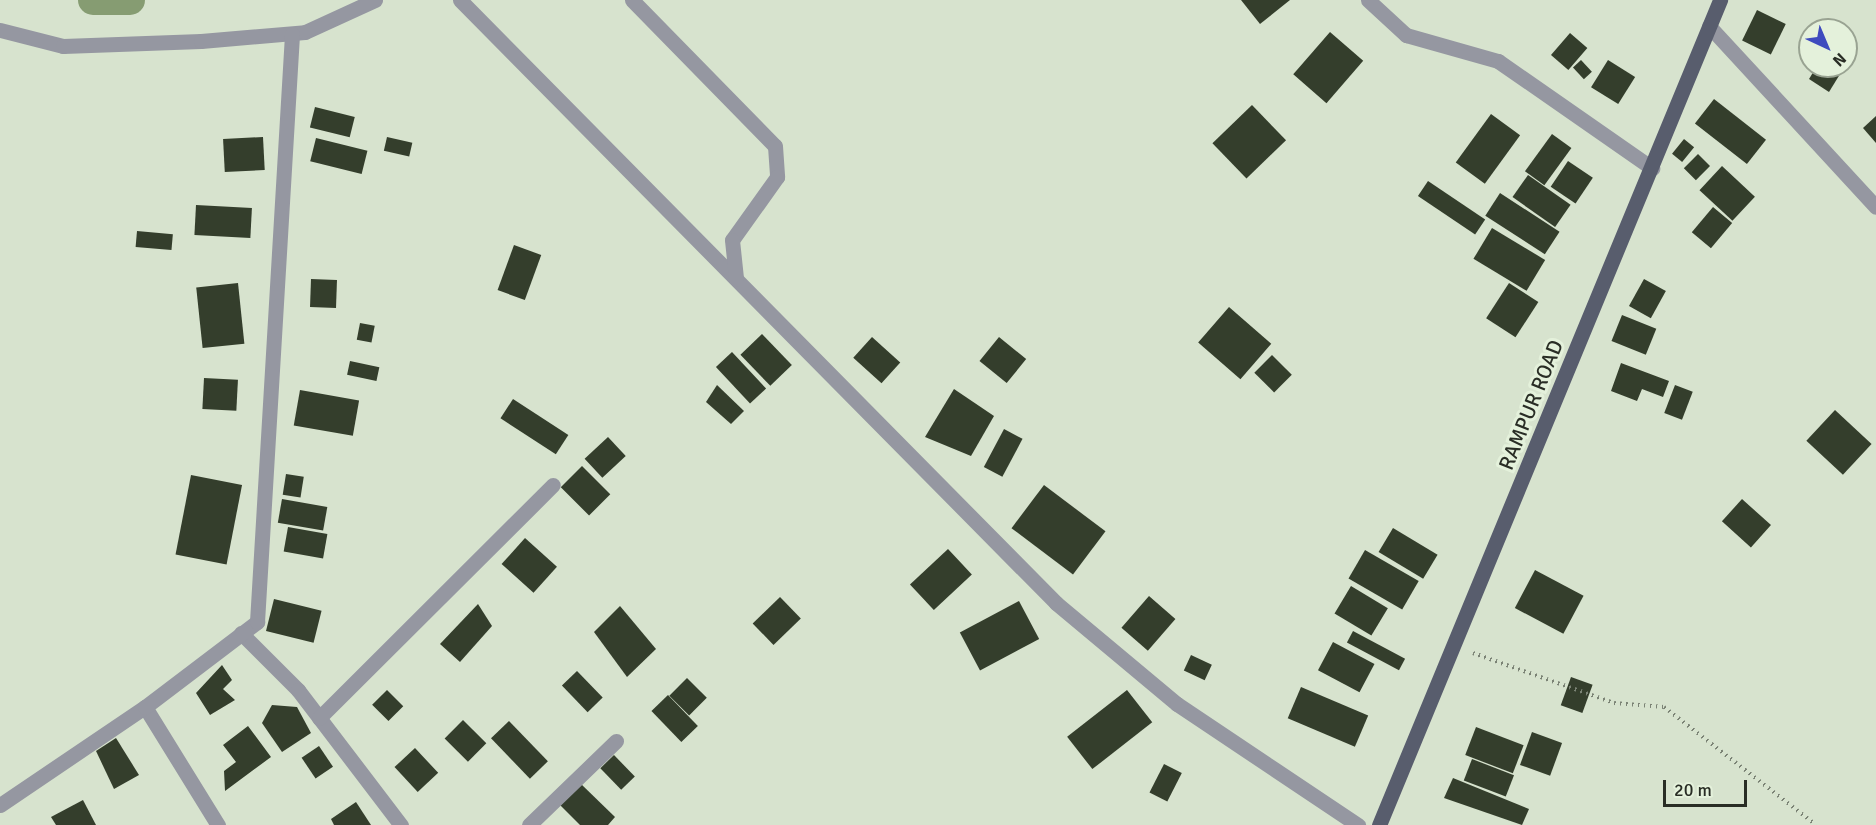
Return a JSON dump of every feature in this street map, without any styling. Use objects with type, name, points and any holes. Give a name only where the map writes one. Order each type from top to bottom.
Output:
[{"type":"main road","name":"RAMPUR ROAD","points":[[1379,825],[1720,0]]},
{"type":"street","points":[[0,30],[63,46],[292,34],[375,0]]},
{"type":"street","points":[[460,0],[1056,603],[1177,704],[1358,825]]},
{"type":"street","points":[[632,0],[775,146],[777,177],[732,240],[736,279]]},
{"type":"street","points":[[1368,0],[1406,35],[1498,61],[1652,168]]},
{"type":"street","points":[[1709,26],[1876,207]]},
{"type":"street","points":[[0,805],[145,707],[257,622],[292,34]]},
{"type":"street","points":[[319,718],[553,486]]},
{"type":"street","points":[[241,633],[319,718],[401,825]]},
{"type":"street","points":[[145,707],[218,825]]},
{"type":"street","points":[[529,825],[616,741]]},
{"type":"path","points":[[1473,653],[1614,703],[1664,707],[1816,825]]},
{"type":"building","points":[[1241,0],[1290,0],[1260,24]]},
{"type":"building","points":[[1757,10],[1786,24],[1771,55],[1742,41]]},
{"type":"building","points":[[1330,32],[1363,61],[1326,103],[1293,74]]},
{"type":"building","points":[[1570,33],[1587,48],[1568,70],[1551,55]]},
{"type":"building","points":[[1581,60],[1592,72],[1584,79],[1573,68]]},
{"type":"building","points":[[1608,60],[1635,77],[1618,104],[1591,87]]},
{"type":"building","points":[[1810,78],[1838,78],[1829,92]]},
{"type":"building","points":[[1714,99],[1766,140],[1747,164],[1695,123]]},
{"type":"building","points":[[1252,105],[1286,140],[1246,178],[1212,143]]},
{"type":"building","points":[[315,107],[355,117],[350,137],[310,127]]},
{"type":"building","points":[[1491,114],[1520,135],[1485,184],[1456,163]]},
{"type":"building","points":[[1876,116],[1876,143],[1863,128]]},
{"type":"building","points":[[1552,134],[1571,148],[1544,185],[1525,171]]},
{"type":"building","points":[[263,137],[265,170],[225,172],[223,139]]},
{"type":"building","points":[[387,137],[412,143],[409,156],[384,151]]},
{"type":"building","points":[[316,138],[367,151],[362,174],[310,161]]},
{"type":"building","points":[[1684,139],[1694,147],[1682,162],[1672,154]]},
{"type":"building","points":[[1698,154],[1710,166],[1696,180],[1684,168]]},
{"type":"building","points":[[1568,161],[1593,178],[1576,203],[1551,187]]},
{"type":"building","points":[[1722,166],[1755,197],[1732,221],[1699,190]]},
{"type":"building","points":[[1528,175],[1571,205],[1555,227],[1513,197]]},
{"type":"building","points":[[1428,181],[1485,220],[1475,235],[1418,196]]},
{"type":"building","points":[[1500,193],[1560,232],[1545,254],[1485,216]]},
{"type":"building","points":[[196,205],[252,208],[250,238],[194,235]]},
{"type":"building","points":[[1713,207],[1732,223],[1711,248],[1692,232]]},
{"type":"building","points":[[1492,228],[1545,260],[1527,291],[1473,259]]},
{"type":"building","points":[[137,231],[173,234],[171,250],[136,247]]},
{"type":"building","points":[[514,245],[541,255],[525,300],[498,290]]},
{"type":"building","points":[[311,279],[337,280],[336,308],[310,307]]},
{"type":"building","points":[[1644,279],[1666,291],[1651,318],[1629,306]]},
{"type":"building","points":[[238,283],[244,344],[203,348],[196,287]]},
{"type":"building","points":[[1509,283],[1538,302],[1515,337],[1486,318]]},
{"type":"building","points":[[1229,307],[1271,344],[1240,379],[1198,342]]},
{"type":"building","points":[[1622,315],[1656,329],[1646,355],[1612,341]]},
{"type":"building","points":[[360,323],[375,326],[371,343],[357,340]]},
{"type":"building","points":[[762,334],[792,365],[770,386],[740,355]]},
{"type":"building","points":[[872,337],[900,362],[882,383],[853,358]]},
{"type":"building","points":[[999,337],[1026,359],[1007,383],[979,361]]},
{"type":"building","points":[[732,352],[766,389],[750,404],[716,367]]},
{"type":"building","points":[[1272,355],[1292,375],[1274,392],[1254,373]]},
{"type":"building","points":[[350,361],[379,367],[376,381],[347,375]]},
{"type":"building","points":[[1621,363],[1669,381],[1663,397],[1642,389],[1637,401],[1611,391]]},
{"type":"building","points":[[204,378],[238,380],[236,411],[202,409]]},
{"type":"building","points":[[717,385],[744,411],[731,424],[706,402]]},
{"type":"building","points":[[1675,385],[1693,392],[1682,420],[1664,413]]},
{"type":"building","points":[[954,389],[994,416],[971,456],[925,437]]},
{"type":"building","points":[[300,390],[359,400],[353,436],[294,425]]},
{"type":"building","points":[[513,399],[568,435],[556,454],[500,418]]},
{"type":"building","points":[[1835,410],[1872,444],[1843,475],[1806,441]]},
{"type":"building","points":[[1004,429],[1023,439],[1002,477],[984,467]]},
{"type":"building","points":[[608,437],[626,456],[602,478],[585,459]]},
{"type":"building","points":[[582,466],[610,494],[589,515],[561,487]]},
{"type":"building","points":[[286,474],[304,477],[300,498],[283,495]]},
{"type":"building","points":[[191,475],[242,485],[227,564],[176,555]]},
{"type":"building","points":[[1044,485],[1105,531],[1073,574],[1012,528]]},
{"type":"building","points":[[282,499],[327,507],[323,531],[278,523]]},
{"type":"building","points":[[1742,499],[1771,525],[1751,547],[1722,521]]},
{"type":"building","points":[[288,527],[327,534],[323,559],[284,552]]},
{"type":"building","points":[[1393,528],[1438,555],[1423,579],[1379,552]]},
{"type":"building","points":[[525,538],[557,567],[534,593],[502,564]]},
{"type":"building","points":[[948,549],[972,575],[934,610],[910,584]]},
{"type":"building","points":[[1365,550],[1419,581],[1402,610],[1348,579]]},
{"type":"building","points":[[1535,570],[1584,596],[1563,634],[1515,608]]},
{"type":"building","points":[[1351,586],[1388,608],[1371,636],[1335,613]]},
{"type":"building","points":[[1149,596],[1175,619],[1148,651],[1121,628]]},
{"type":"building","points":[[780,597],[801,619],[774,645],[753,623]]},
{"type":"building","points":[[274,599],[322,611],[314,643],[266,631]]},
{"type":"building","points":[[1019,601],[1039,639],[980,670],[960,632]]},
{"type":"building","points":[[478,604],[492,626],[460,662],[440,644]]},
{"type":"building","points":[[620,606],[656,649],[627,677],[594,632]]},
{"type":"building","points":[[1353,631],[1405,659],[1399,670],[1347,642]]},
{"type":"building","points":[[1333,642],[1374,664],[1359,692],[1318,670]]},
{"type":"building","points":[[1191,655],[1212,665],[1205,680],[1184,670]]},
{"type":"building","points":[[222,665],[232,680],[223,689],[235,700],[210,715],[196,693]]},
{"type":"building","points":[[577,671],[603,698],[588,712],[562,686]]},
{"type":"building","points":[[1571,677],[1593,685],[1582,713],[1561,705]]},
{"type":"building","points":[[687,678],[707,698],[689,715],[669,696]]},
{"type":"building","points":[[1301,687],[1368,716],[1355,747],[1288,718]]},
{"type":"building","points":[[387,690],[403,706],[388,721],[372,705]]},
{"type":"building","points":[[1127,690],[1152,722],[1092,769],[1067,737]]},
{"type":"building","points":[[668,695],[698,726],[681,742],[651,711]]},
{"type":"building","points":[[272,705],[297,707],[311,733],[282,752],[262,723]]},
{"type":"building","points":[[463,720],[486,743],[468,762],[445,738]]},
{"type":"building","points":[[509,721],[548,761],[530,779],[491,738]]},
{"type":"building","points":[[248,726],[271,757],[225,791],[224,771],[236,762],[223,745]]},
{"type":"building","points":[[1476,727],[1524,745],[1513,773],[1465,755]]},
{"type":"building","points":[[1532,732],[1562,743],[1550,776],[1520,765]]},
{"type":"building","points":[[116,738],[139,775],[114,789],[96,751]]},
{"type":"building","points":[[319,746],[333,767],[316,778],[302,758]]},
{"type":"building","points":[[415,748],[438,773],[418,792],[395,767]]},
{"type":"building","points":[[614,755],[635,777],[621,790],[600,768]]},
{"type":"building","points":[[1472,759],[1514,775],[1506,797],[1464,780]]},
{"type":"building","points":[[1164,764],[1182,773],[1167,802],[1149,793]]},
{"type":"building","points":[[1453,778],[1529,809],[1522,825],[1444,798]]},
{"type":"building","points":[[580,783],[615,817],[608,825],[580,825],[559,804]]},
{"type":"building","points":[[83,800],[96,825],[56,825],[51,817]]},
{"type":"building","points":[[356,802],[371,825],[334,825],[331,819]]},
{"type":"waterway","points":[[93,0],[130,0]]}]
